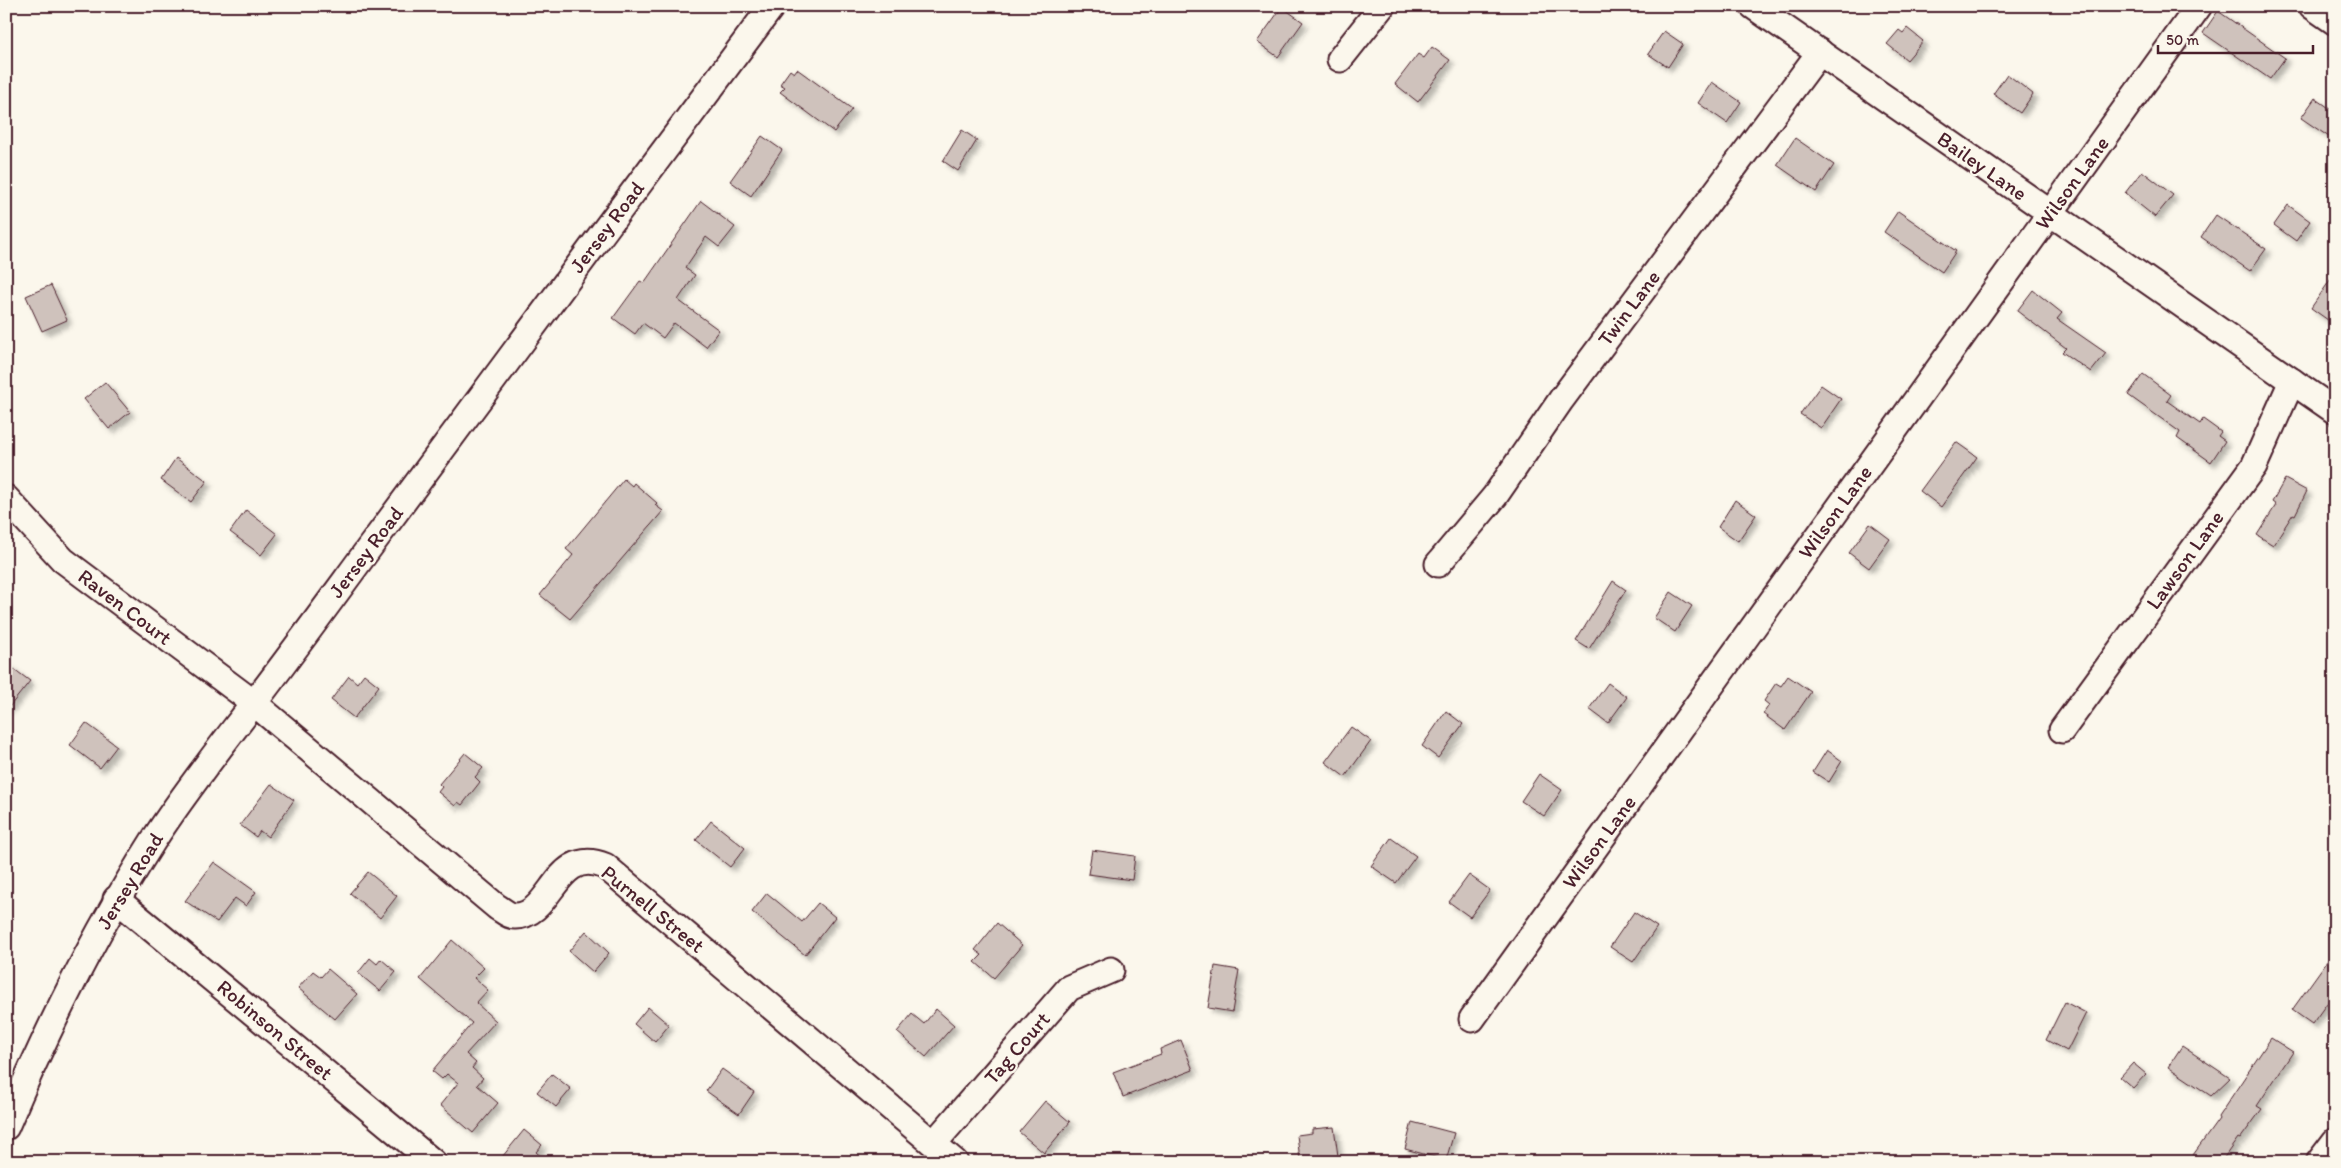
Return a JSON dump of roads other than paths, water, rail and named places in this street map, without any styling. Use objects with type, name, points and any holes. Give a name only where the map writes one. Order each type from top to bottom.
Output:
[{"type":"street","name":"Jersey Road","points":[[6,1127],[31,1067],[71,982],[116,899],[194,780],[254,703],[537,319],[772,6]]},
{"type":"street","points":[[1340,59],[1382,6]]},
{"type":"street","name":"Bailey Lane","points":[[1753,6],[2335,411]]},
{"type":"street","name":"Wilson Lane","points":[[1472,1019],[2199,6]]},
{"type":"street","points":[[2312,6],[2335,22]]},
{"type":"street","name":"Twin Lane","points":[[1438,564],[1495,496],[1561,400],[1820,52]]},
{"type":"street","name":"Lawson Lane","points":[[2062,730],[2254,466],[2292,381]]},
{"type":"street","name":"Raven Court","points":[[6,498],[63,560],[254,703]]},
{"type":"street","name":"Purnell Street","points":[[254,703],[497,907],[513,916],[525,914],[535,907],[572,866],[578,863],[594,862],[605,866],[956,1162]]},
{"type":"street","name":"Robinson Street","points":[[116,899],[433,1162]]},
{"type":"street","name":"Tag Court","points":[[934,1143],[1069,988],[1111,970]]},
{"type":"street","points":[[2319,1162],[2335,1141]]}]
